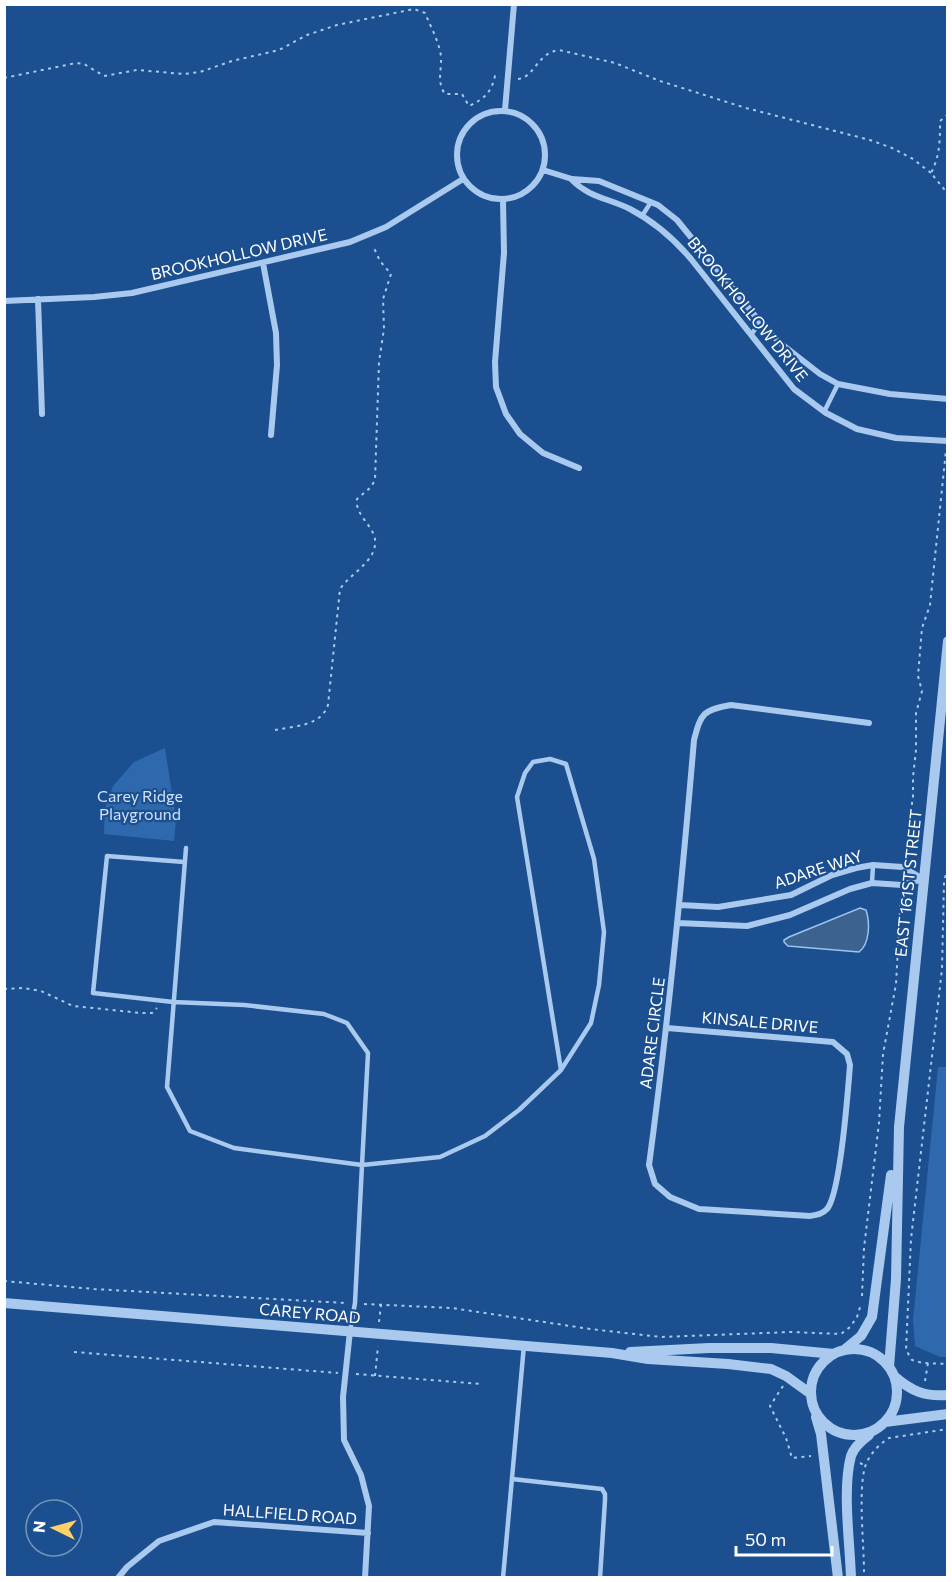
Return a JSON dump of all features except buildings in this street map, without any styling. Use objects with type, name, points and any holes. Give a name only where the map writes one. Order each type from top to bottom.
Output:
[{"type":"street","points":[[505,111],[514,4]]},
{"type":"street","points":[[493,111],[516,113],[535,127],[544,147],[543,170],[531,188],[523,194],[503,200],[491,199],[470,188],[463,179],[456,155],[458,143],[463,131],[481,115],[493,111]]},
{"type":"street","name":"BROOKHOLLOW DRIVE","points":[[543,170],[572,179],[599,181],[651,202],[677,220],[760,322],[779,342],[820,374],[838,384],[890,394],[948,399]]},
{"type":"street","name":"BROOKHOLLOW DRIVE","points":[[4,302],[132,293],[350,242],[370,235],[463,179]]},
{"type":"street","name":"BROOKHOLLOW DRIVE","points":[[572,179],[583,191],[628,208],[656,225],[691,259],[794,388],[824,411],[858,429],[878,434],[896,438],[948,441]]},
{"type":"street","points":[[503,200],[504,253],[495,362],[496,387],[506,414],[520,434],[543,453],[579,468]]},
{"type":"street","points":[[262,263],[276,333],[277,365],[271,435]]},
{"type":"street","points":[[38,299],[42,414]]},
{"type":"street","name":"EAST 161ST STREET","points":[[839,1352],[861,1336],[872,1317],[899,1127],[948,641]]},
{"type":"street","name":"ADARE CIRCLE","points":[[847,1054],[850,1065],[837,1185],[827,1209],[820,1214],[810,1216],[699,1209],[670,1197],[655,1184],[649,1165],[667,1029],[694,740],[700,719],[711,709],[731,705],[869,723]]},
{"type":"street","name":"ADARE WAY","points":[[680,905],[718,907],[791,895],[832,875],[873,865],[903,867],[923,879]]},
{"type":"street","name":"ADARE WAY","points":[[678,923],[747,926],[790,915],[850,889],[872,883],[902,885],[923,879]]},
{"type":"street","name":"KINSALE DRIVE","points":[[667,1029],[833,1042],[847,1054]]},
{"type":"street","name":"EAST 161ST STREET","points":[[891,1371],[896,1279],[899,1127]]},
{"type":"street","name":"CAREY ROAD","points":[[4,1303],[728,1364],[771,1369],[786,1376],[811,1394]]},
{"type":"street","points":[[350,1331],[344,1397],[344,1440],[361,1475],[369,1506],[364,1578]]},
{"type":"street","name":"CAREY ROAD","points":[[612,1353],[709,1348],[771,1348],[839,1352]]},
{"type":"street","points":[[838,1578],[821,1434],[811,1394],[812,1382],[817,1370],[824,1361],[839,1352],[856,1349],[880,1358],[915,1392],[933,1396],[948,1395]]},
{"type":"street","points":[[851,1578],[848,1484],[852,1455],[859,1443],[885,1422],[893,1412],[897,1400],[897,1387],[891,1371]]},
{"type":"street","points":[[814,1408],[821,1420],[832,1430],[846,1435],[860,1435],[874,1431]]},
{"type":"street","points":[[885,1422],[948,1414]]},
{"type":"street","name":"HALLFIELD ROAD","points":[[118,1578],[159,1541],[214,1522],[368,1533]]},
{"type":"lane","points":[[642,216],[651,202]]},
{"type":"lane","points":[[691,259],[700,248]]},
{"type":"lane","points":[[751,335],[760,322]]},
{"type":"lane","points":[[824,411],[838,384]]},
{"type":"lane","points":[[186,848],[167,1087],[190,1131],[234,1148],[362,1165],[440,1157],[485,1137],[519,1110],[561,1070],[591,1023],[599,986],[604,932],[594,859],[566,764],[550,759],[533,762],[525,773],[517,797],[561,1070]]},
{"type":"lane","points":[[184,862],[107,856],[93,993],[324,1014],[347,1023],[368,1053],[355,1303],[350,1331]]},
{"type":"lane","points":[[872,883],[873,865]]},
{"type":"lane","points":[[503,1578],[524,1346]]},
{"type":"lane","points":[[512,1479],[602,1489],[605,1500],[600,1578]]},
{"type":"path","points":[[4,78],[76,63],[84,64],[104,76],[137,70],[184,74],[200,72],[232,61],[279,50],[307,35],[337,25],[365,21],[410,9],[425,14],[439,47],[440,80],[443,92],[448,95],[462,94],[469,106],[484,99],[493,87],[495,76],[524,78],[550,51],[559,50],[615,63],[660,81],[746,108],[870,140],[892,148],[913,159],[931,173],[948,194]]},
{"type":"path","points":[[931,173],[940,145],[940,121],[948,114]]},
{"type":"path","points":[[275,730],[317,720],[326,712],[340,589],[347,579],[368,560],[375,546],[375,537],[359,512],[356,501],[372,487],[375,480],[379,362],[384,329],[383,299],[391,274],[380,261],[374,248]]},
{"type":"path","points":[[948,868],[944,881],[942,969],[911,1239],[906,1333],[906,1350],[912,1360],[948,1364]]},
{"type":"path","points":[[4,989],[24,988],[41,991],[72,1006],[152,1013],[159,1006]]},
{"type":"path","points":[[4,1281],[94,1289],[452,1308],[590,1329],[661,1337],[791,1332],[832,1335],[841,1334],[857,1317]]},
{"type":"path","points":[[74,1352],[481,1384]]},
{"type":"path","points":[[924,1383],[928,1363]]},
{"type":"path","points":[[783,1386],[770,1406],[786,1438],[792,1458],[813,1456]]},
{"type":"path","points":[[863,1578],[863,1476],[870,1456],[881,1443],[889,1438],[948,1429]]},
{"type":"green space","name":"Carey Ridge Playground","points":[[165,748],[176,819],[174,841],[104,834],[105,808],[113,786],[134,762]]},
{"type":"green space","points":[[938,1067],[948,1067],[947,1357],[940,1357],[915,1346],[913,1320]]},
{"type":"shaded area","points":[[860,908],[866,910],[868,926],[865,944],[859,952],[788,946],[784,942],[789,937]]}]
